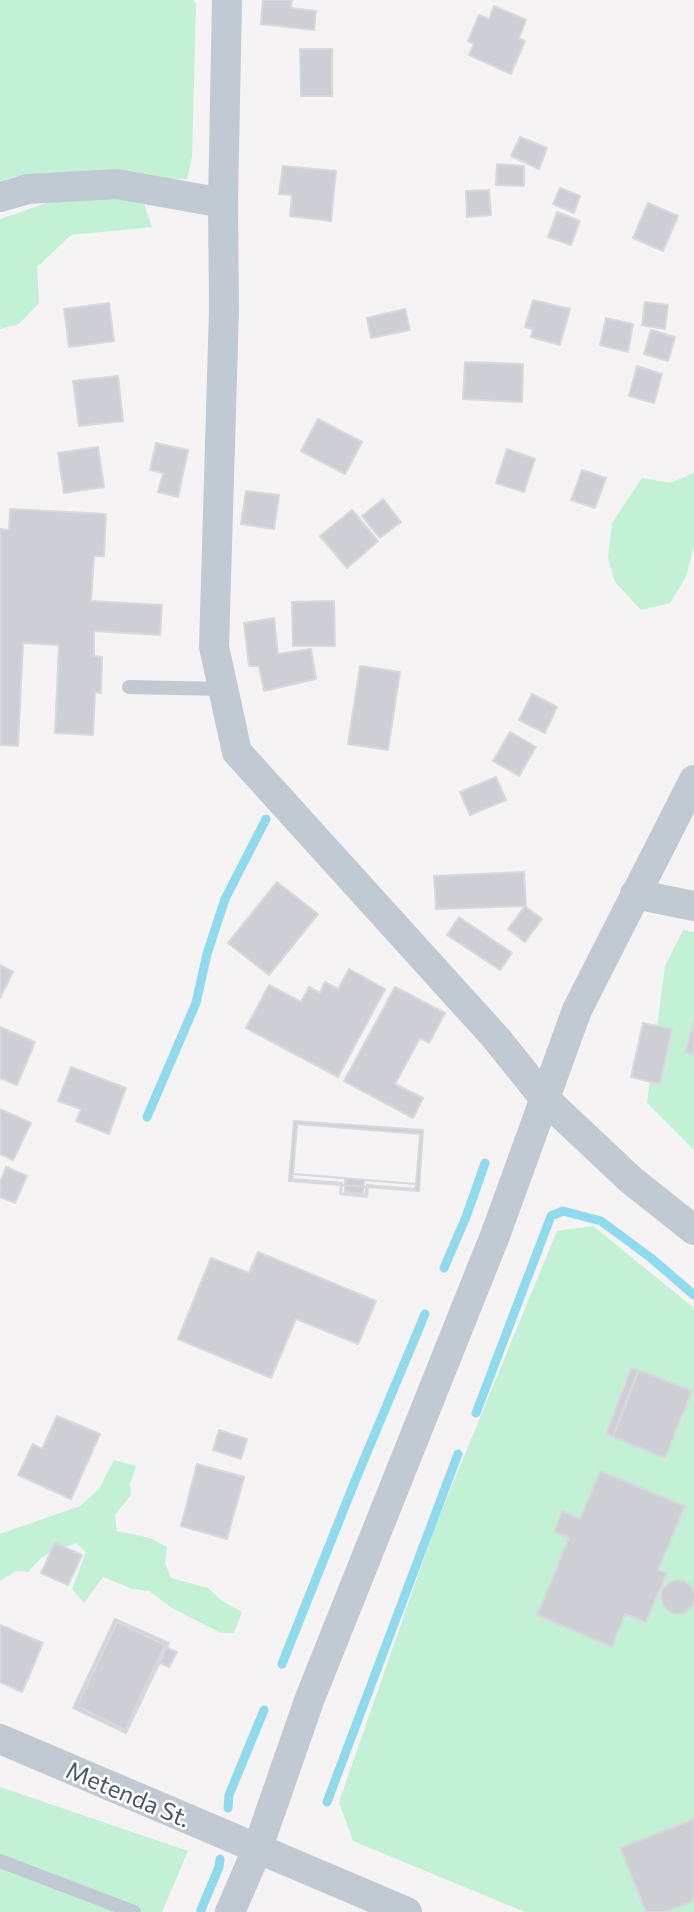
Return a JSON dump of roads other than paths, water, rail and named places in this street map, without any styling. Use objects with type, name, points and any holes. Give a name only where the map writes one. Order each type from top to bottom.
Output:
[{"type":"street","points":[[227,0],[224,309],[214,647],[237,752],[496,1038],[545,1099],[631,1180],[694,1230]]},
{"type":"street","points":[[0,197],[28,189],[117,184],[223,203]]},
{"type":"street","points":[[230,1912],[257,1850],[310,1699],[496,1233],[577,1010],[694,780]]},
{"type":"street","points":[[635,894],[694,906]]},
{"type":"street","name":"Metenda St.","points":[[0,1739],[407,1912]]},
{"type":"lane","points":[[129,687],[223,689]]},
{"type":"lane","points":[[0,1861],[134,1912]]},
{"type":"waterway","points":[[147,1117],[196,1003],[207,954],[225,899],[266,819]]},
{"type":"waterway","points":[[444,1268],[485,1163]]},
{"type":"waterway","points":[[476,1413],[551,1216],[563,1211],[601,1221],[651,1258],[694,1295]]},
{"type":"waterway","points":[[282,1664],[425,1314]]},
{"type":"waterway","points":[[327,1802],[458,1454]]},
{"type":"waterway","points":[[228,1808],[229,1795],[264,1710]]},
{"type":"waterway","points":[[201,1910],[220,1859]]}]
